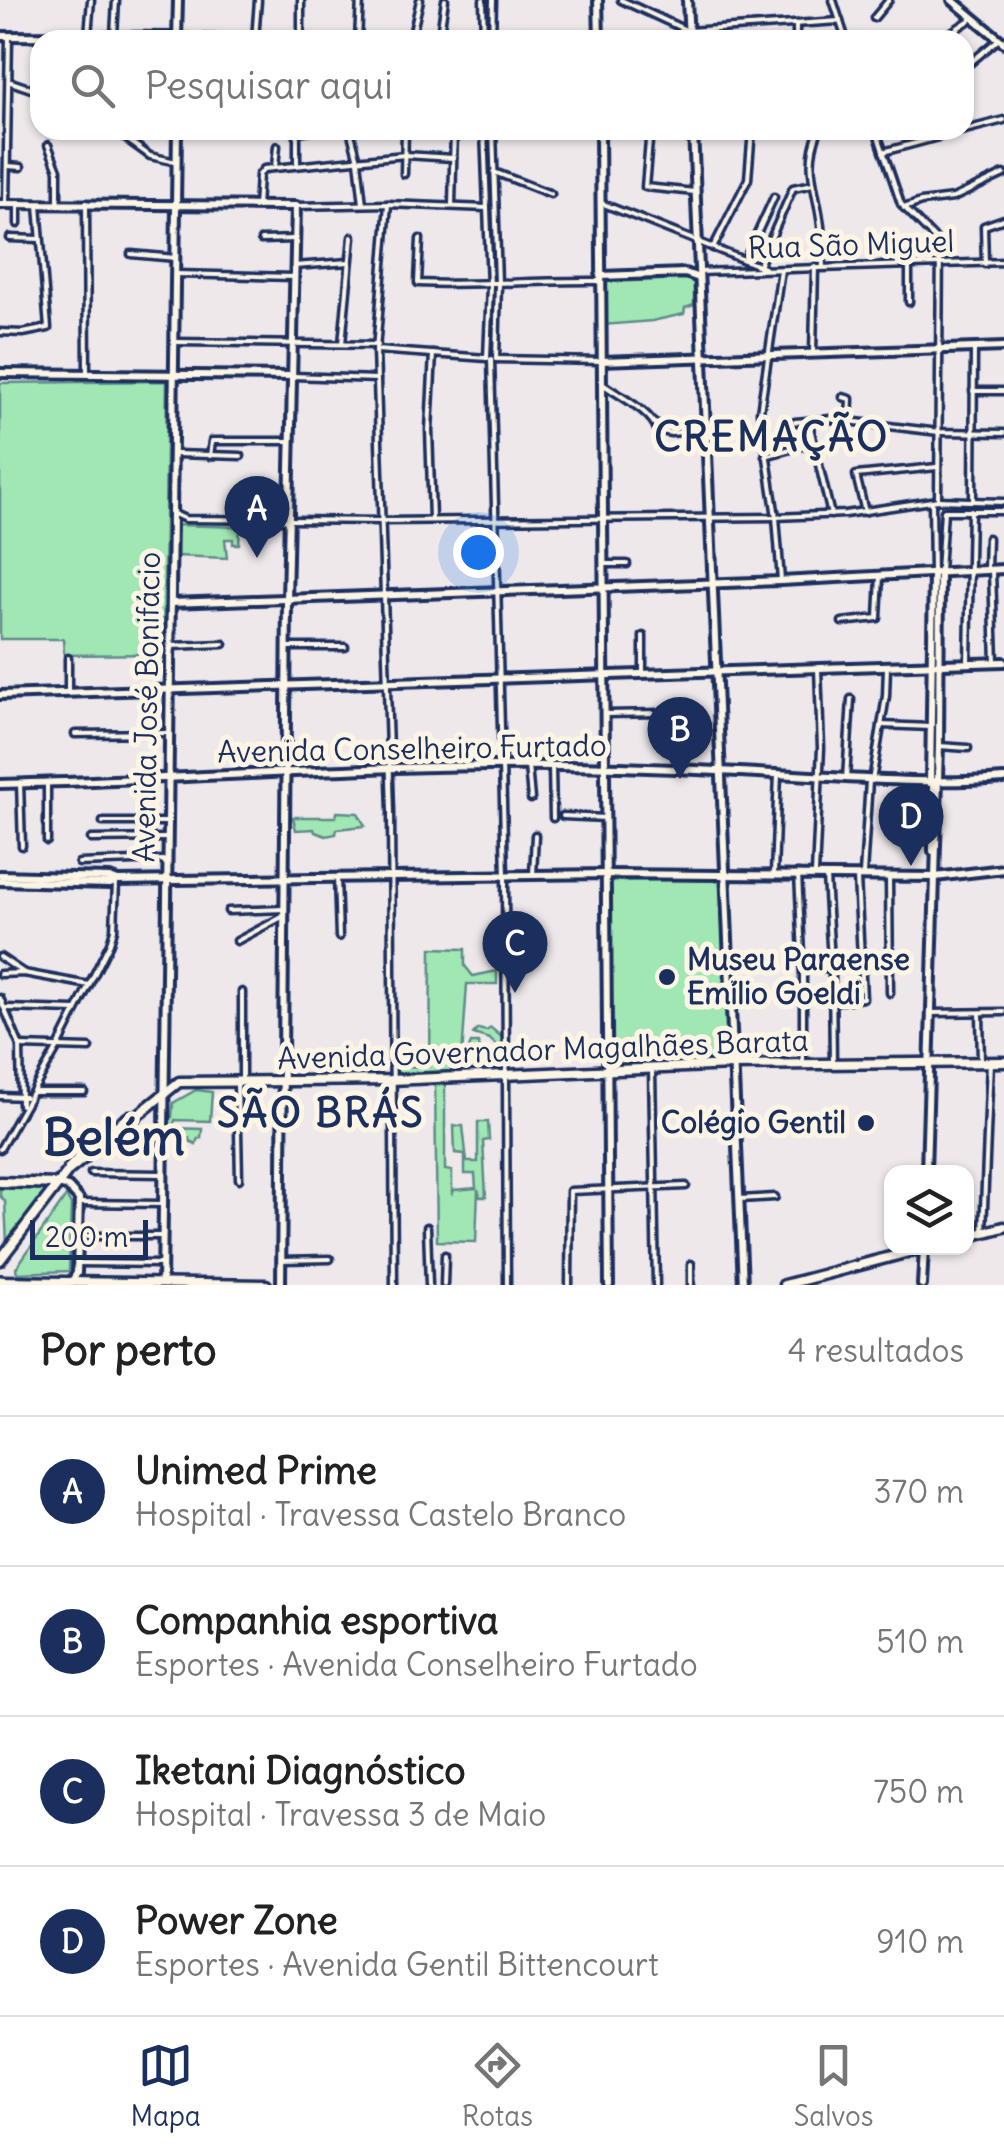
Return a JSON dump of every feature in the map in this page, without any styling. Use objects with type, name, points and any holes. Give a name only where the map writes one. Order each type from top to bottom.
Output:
[{"type":"main road","points":[[177,30],[178,0]]},
{"type":"main road","points":[[598,0],[599,30]]},
{"type":"main road","points":[[687,0],[688,30]]},
{"type":"main road","points":[[952,0],[964,4],[974,18],[1002,41]]},
{"type":"main road","points":[[4,36],[30,36]]},
{"type":"main road","name":"Avenida José Bonifácio","points":[[162,1284],[177,140]]},
{"type":"main road","points":[[600,140],[609,1285]]},
{"type":"main road","points":[[692,140],[743,1285]]},
{"type":"main road","points":[[3,205],[296,206],[287,600],[280,1285]]},
{"type":"main road","name":"Rua São Miguel","points":[[600,278],[699,271]]},
{"type":"main road","points":[[601,361],[1004,347]]},
{"type":"main road","points":[[0,373],[292,376]]},
{"type":"main road","points":[[172,603],[781,581],[1004,568]]},
{"type":"main road","points":[[926,1165],[935,877],[931,662],[936,571]]},
{"type":"main road","points":[[934,783],[940,746],[941,662],[936,571]]},
{"type":"main road","points":[[0,695],[999,662]]},
{"type":"main road","name":"Avenida Conselheiro Furtado","points":[[0,784],[502,766],[605,766],[934,783],[1004,778]]},
{"type":"main road","points":[[0,878],[116,881],[533,874],[935,877],[1004,869]]},
{"type":"main road","name":"Avenida Governador Magalhães Barata","points":[[163,1093],[179,1082],[391,1080],[732,1065],[1004,1062]]},
{"type":"main road","points":[[0,1260],[68,1170],[163,1093]]},
{"type":"main road","points":[[0,1182],[58,1184],[71,1189],[80,1203],[77,1277],[71,1282]]},
{"type":"main road","points":[[974,1234],[1004,1227]]},
{"type":"main road","points":[[784,1285],[898,1255]]},
{"type":"main road","points":[[922,1285],[924,1255]]},
{"type":"main road","points":[[0,1281],[266,1285]]},
{"type":"street","points":[[88,30],[91,0]]},
{"type":"street","points":[[114,30],[116,0]]},
{"type":"street","points":[[256,30],[258,0]]},
{"type":"street","points":[[301,30],[302,0]]},
{"type":"street","points":[[358,30],[360,0]]},
{"type":"street","points":[[413,30],[420,0]]},
{"type":"street","points":[[440,30],[445,0]]},
{"type":"street","points":[[483,0],[484,30]]},
{"type":"street","points":[[492,30],[493,0]]},
{"type":"street","points":[[620,0],[688,30],[840,21]]},
{"type":"street","points":[[832,0],[843,30]]},
{"type":"street","points":[[874,18],[889,0]]},
{"type":"street","points":[[955,30],[974,18]]},
{"type":"street","points":[[796,25],[796,30]]},
{"type":"street","points":[[3,205],[10,82],[4,36]]},
{"type":"street","points":[[974,61],[1002,41]]},
{"type":"street","points":[[10,82],[30,89]]},
{"type":"street","points":[[974,128],[1004,120]]},
{"type":"street","points":[[128,140],[150,156],[176,162]]},
{"type":"street","points":[[296,140],[297,164]]},
{"type":"street","points":[[353,140],[363,204]]},
{"type":"street","points":[[404,174],[405,140]]},
{"type":"street","points":[[452,206],[454,140]]},
{"type":"street","points":[[485,140],[493,284]]},
{"type":"street","points":[[493,140],[491,358],[505,875],[508,1285]]},
{"type":"street","points":[[649,140],[646,188],[695,192]]},
{"type":"street","points":[[713,248],[748,179],[751,140]]},
{"type":"street","points":[[815,140],[811,150],[812,184],[821,226],[823,267]]},
{"type":"street","points":[[879,140],[904,208],[937,238],[942,265],[936,571]]},
{"type":"street","points":[[883,152],[927,140]]},
{"type":"street","points":[[48,145],[58,170],[58,204]]},
{"type":"street","points":[[275,167],[277,146]]},
{"type":"street","points":[[256,206],[259,175],[264,169],[405,155],[453,158]]},
{"type":"street","points":[[8,166],[21,166]]},
{"type":"street","points":[[494,172],[550,194]]},
{"type":"street","points":[[904,208],[953,198],[1004,174]]},
{"type":"street","points":[[760,266],[793,188],[812,184]]},
{"type":"street","points":[[745,260],[774,197]]},
{"type":"street","points":[[600,203],[768,270]]},
{"type":"street","points":[[86,204],[87,374]]},
{"type":"street","points":[[388,204],[376,348],[390,768],[394,1285]]},
{"type":"street","points":[[18,205],[18,224]]},
{"type":"street","points":[[0,332],[45,331],[48,326],[38,205]]},
{"type":"street","points":[[296,206],[488,208]]},
{"type":"street","points":[[985,264],[984,226],[1004,219]]},
{"type":"street","points":[[342,344],[352,237]]},
{"type":"street","points":[[10,238],[41,239]]},
{"type":"street","points":[[261,240],[295,239]]},
{"type":"street","name":"Rua São Miguel","points":[[420,239],[418,283],[493,284],[600,278]]},
{"type":"street","points":[[131,254],[176,258]]},
{"type":"street","points":[[294,266],[351,262]]},
{"type":"street","name":"Rua São Miguel","points":[[699,271],[1004,262]]},
{"type":"street","points":[[908,302],[909,266]]},
{"type":"street","points":[[813,354],[816,267]]},
{"type":"street","points":[[781,270],[760,404],[781,581]]},
{"type":"street","points":[[176,274],[294,276]]},
{"type":"street","points":[[174,342],[342,344],[491,358],[601,361]]},
{"type":"street","points":[[974,349],[974,500]]},
{"type":"street","points":[[432,520],[433,354]]},
{"type":"street","points":[[292,376],[377,379]]},
{"type":"street","points":[[602,385],[655,423],[655,429],[668,433],[704,430]]},
{"type":"street","points":[[973,391],[1004,391]]},
{"type":"street","points":[[843,397],[850,399],[849,421]]},
{"type":"street","points":[[795,422],[849,421],[939,432],[1004,433]]},
{"type":"street","points":[[809,423],[831,515]]},
{"type":"street","points":[[210,452],[214,440],[293,442]]},
{"type":"street","points":[[764,456],[813,443]]},
{"type":"street","points":[[173,454],[210,452],[241,456]]},
{"type":"street","points":[[865,512],[856,475],[937,467]]},
{"type":"street","points":[[172,512],[185,519],[290,521],[604,520],[831,515],[935,501],[1004,502]]},
{"type":"street","points":[[936,571],[942,514],[946,510],[1004,511]]},
{"type":"street","points":[[968,662],[971,510]]},
{"type":"street","points":[[172,528],[185,519]]},
{"type":"street","points":[[988,538],[999,662]]},
{"type":"street","points":[[604,564],[627,564]]},
{"type":"street","points":[[842,622],[877,620],[880,575]]},
{"type":"street","points":[[643,636],[643,672]]},
{"type":"street","points":[[170,646],[224,644]]},
{"type":"street","points":[[288,647],[346,647]]},
{"type":"street","points":[[68,658],[68,693]]},
{"type":"street","points":[[833,1002],[862,1000],[860,874],[887,665]]},
{"type":"street","points":[[816,874],[818,667]]},
{"type":"street","points":[[846,779],[851,699]]},
{"type":"street","points":[[606,714],[659,713]]},
{"type":"street","points":[[880,725],[931,727]]},
{"type":"street","points":[[74,734],[168,733]]},
{"type":"street","points":[[940,746],[968,748]]},
{"type":"street","points":[[528,766],[531,799]]},
{"type":"street","points":[[552,766],[554,818]]},
{"type":"street","points":[[774,874],[778,774]]},
{"type":"street","points":[[48,782],[48,842]]},
{"type":"street","points":[[20,783],[22,846]]},
{"type":"street","points":[[563,816],[606,818]]},
{"type":"street","points":[[104,822],[166,822]]},
{"type":"street","points":[[533,874],[535,835]]},
{"type":"street","points":[[91,839],[166,838]]},
{"type":"street","points":[[79,863],[166,863]]},
{"type":"street","points":[[798,874],[803,968],[802,1064]]},
{"type":"street","points":[[826,874],[831,962],[826,968]]},
{"type":"street","points":[[889,874],[890,993]]},
{"type":"street","points":[[337,877],[339,937]]},
{"type":"street","points":[[0,1149],[58,1047],[112,938],[116,881]]},
{"type":"street","points":[[228,911],[284,912]]},
{"type":"street","points":[[237,940],[284,912]]},
{"type":"street","points":[[0,957],[24,973]]},
{"type":"street","points":[[831,962],[838,967],[862,966]]},
{"type":"street","points":[[834,1064],[832,973],[838,967]]},
{"type":"street","points":[[803,968],[826,968],[832,973]]},
{"type":"street","points":[[0,974],[24,973],[90,985]]},
{"type":"street","points":[[239,1179],[242,992]]},
{"type":"street","points":[[0,998],[20,1046],[21,1110]]},
{"type":"street","points":[[6,1008],[76,1010]]},
{"type":"street","points":[[930,1013],[1004,1012]]},
{"type":"street","points":[[980,1013],[985,1062],[983,1232]]},
{"type":"street","points":[[20,1046],[90,1048]]},
{"type":"street","points":[[652,1068],[656,1285]]},
{"type":"street","points":[[0,1098],[84,1092]]},
{"type":"street","points":[[120,1148],[163,1150]]},
{"type":"street","points":[[91,1174],[163,1174]]},
{"type":"street","points":[[568,1285],[570,1190],[686,1186]]},
{"type":"street","points":[[738,1199],[776,1198]]},
{"type":"street","points":[[80,1203],[162,1204]]},
{"type":"street","points":[[427,1226],[429,1285]]},
{"type":"street","points":[[78,1236],[162,1236]]},
{"type":"street","points":[[444,1285],[445,1254]]},
{"type":"street","points":[[281,1260],[330,1259]]},
{"type":"street","points":[[78,1263],[162,1264]]},
{"type":"street","points":[[691,1264],[691,1285]]},
{"type":"green space","points":[[694,281],[694,305],[685,308],[684,314],[603,325],[604,282]]},
{"type":"green space","points":[[167,381],[163,654],[64,655],[63,639],[0,639],[0,383]]},
{"type":"green space","points":[[177,525],[240,527],[239,544],[225,539],[227,558],[176,556]]},
{"type":"green space","points":[[337,812],[358,813],[365,826],[337,829],[336,834],[326,836],[314,829],[296,830],[293,817],[336,817]]},
{"type":"green space","points":[[721,879],[729,1062],[611,1066],[610,881]]},
{"type":"green space","points":[[431,948],[465,949],[465,966],[473,976],[497,971],[497,984],[467,984],[462,1057],[471,1043],[478,1043],[482,1059],[498,1059],[498,1047],[490,1039],[473,1034],[478,1029],[491,1028],[503,1038],[504,1065],[500,1069],[431,1075],[397,1073],[394,1067],[430,1066]]},
{"type":"green space","points":[[435,1081],[445,1081],[445,1170],[452,1171],[452,1195],[454,1190],[476,1188],[475,1174],[465,1174],[465,1154],[455,1153],[454,1126],[463,1126],[467,1162],[478,1162],[478,1122],[488,1122],[489,1140],[483,1141],[486,1197],[480,1197],[478,1189],[476,1242],[437,1241]]},
{"type":"green space","points":[[196,1090],[212,1092],[210,1121],[175,1120],[173,1128],[202,1129],[201,1138],[196,1144],[189,1138],[163,1137],[173,1103]]},
{"type":"green space","points":[[0,1185],[53,1185],[7,1244],[5,1201],[0,1196]]},
{"type":"green space","points":[[66,1196],[71,1205],[69,1271],[17,1273],[16,1268]]},
{"type":"waterway","points":[[488,0],[488,30]]},
{"type":"waterway","points":[[489,140],[491,359]]},
{"type":"waterway","points":[[936,720],[936,752]]},
{"type":"place","name":"Unimed Prime","points":[[257,558]]},
{"type":"place","name":"Companhia esportiva","points":[[680,779]]},
{"type":"place","name":"Power Zone","points":[[911,866]]},
{"type":"place","name":"Museu Paraense Emílio Goeldi","points":[[667,977]]},
{"type":"place","name":"Iketani Diagnóstico","points":[[515,993]]},
{"type":"place","name":"Colégio Gentil","points":[[866,1123]]},
{"type":"district","name":"CREMAÇÃO","points":[[772,437]]},
{"type":"district","name":"SÃO BRÁS","points":[[321,1113]]},
{"type":"district","name":"Belém","points":[[114,1137]]}]
